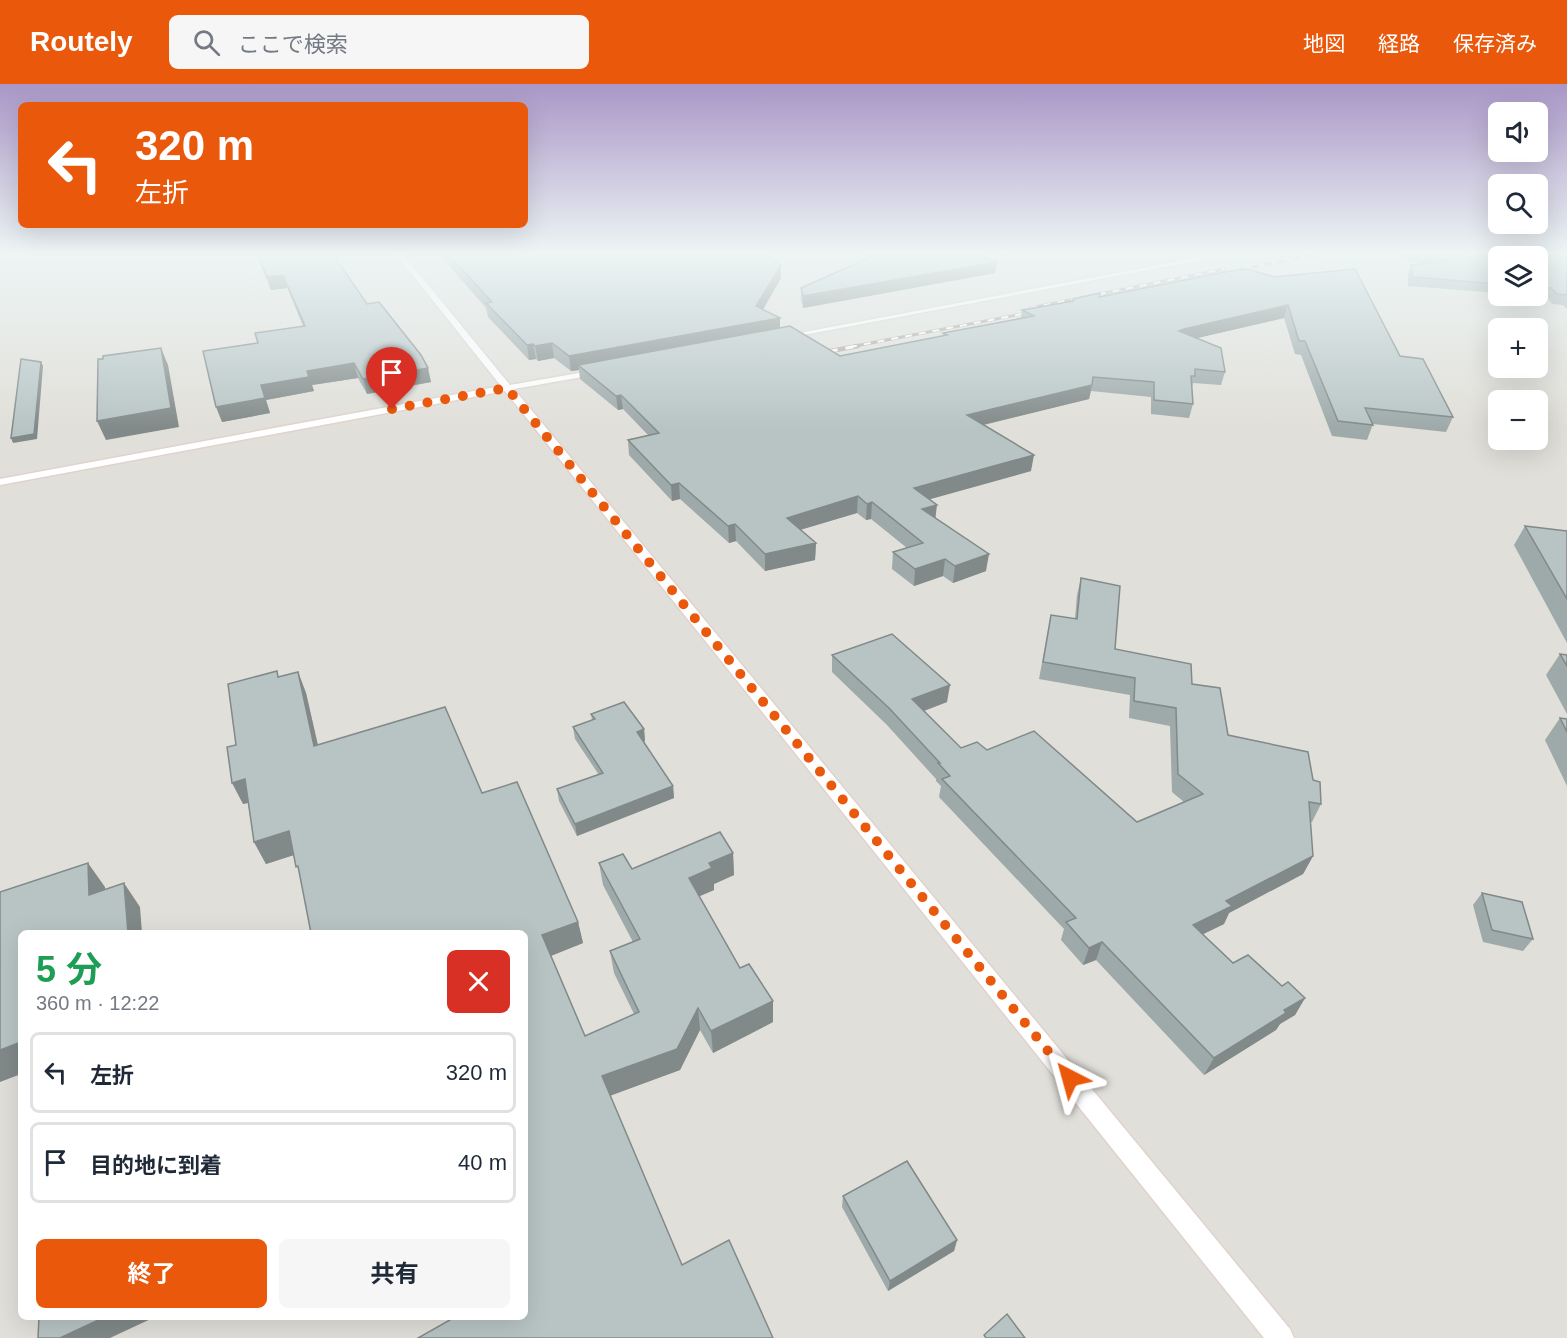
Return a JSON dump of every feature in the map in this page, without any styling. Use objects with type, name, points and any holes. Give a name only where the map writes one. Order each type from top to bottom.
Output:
[{"type":"lane","points":[[445,312],[1281,1338]]},
{"type":"lane","points":[[777,338],[920,312]]},
{"type":"lane","points":[[0,482],[613,368]]},
{"type":"shaded area","points":[[0,312],[1567,312],[1567,1338],[0,1338]]},
{"type":"building","points":[[299,312],[387,312],[421,355],[428,368],[363,379],[354,363],[307,371],[309,377],[261,385],[265,398],[216,407],[203,351],[258,343],[255,333],[305,326]]},
{"type":"building","points":[[494,312],[767,312],[780,318],[569,356],[552,343],[527,345]]},
{"type":"building","points":[[1025,312],[1260,312],[1179,331],[1221,348],[1225,372],[1195,369],[1195,376],[1191,376],[1193,404],[1154,400],[1154,382],[1093,377],[1092,385],[967,415],[1034,455],[914,488],[937,505],[922,509],[989,554],[955,566],[945,559],[915,569],[893,552],[923,543],[872,502],[867,504],[858,496],[787,518],[816,543],[765,554],[735,524],[728,526],[679,483],[671,485],[628,440],[659,433],[621,395],[616,396],[578,365],[790,326],[840,356],[1034,316]]},
{"type":"building","points":[[1290,312],[1377,312],[1400,356],[1423,359],[1453,417],[1365,408],[1373,425],[1338,421],[1305,341],[1299,341]]},
{"type":"building","points":[[161,348],[171,408],[97,421],[98,359],[103,359],[103,356]]},
{"type":"building","points":[[21,359],[41,362],[34,434],[11,438]]},
{"type":"building","points":[[1525,526],[1567,531],[1567,599]]},
{"type":"building","points":[[1081,578],[1120,586],[1115,649],[1191,664],[1192,684],[1220,688],[1228,735],[1308,752],[1313,780],[1320,782],[1321,804],[1309,802],[1313,856],[1226,901],[1232,906],[1193,925],[1233,963],[1248,955],[1282,986],[1288,982],[1305,998],[1284,1010],[1286,1013],[1214,1058],[1102,942],[1089,948],[1066,922],[1076,918],[942,779],[950,776],[889,708],[832,655],[892,634],[950,685],[912,699],[961,748],[977,742],[987,750],[1034,731],[1137,822],[1203,794],[1178,774],[1176,708],[1134,701],[1135,678],[1043,662],[1051,615],[1077,619]]},
{"type":"building","points":[[1560,654],[1567,655],[1567,666]]},
{"type":"building","points":[[277,671],[278,677],[298,672],[314,746],[445,707],[482,793],[517,782],[578,922],[542,935],[585,1036],[639,1012],[610,951],[640,939],[599,863],[623,854],[632,869],[720,832],[733,853],[709,863],[712,868],[689,878],[740,968],[749,964],[773,1001],[711,1031],[698,1008],[677,1049],[602,1076],[682,1265],[729,1240],[773,1338],[418,1338],[450,1320],[528,1320],[528,930],[310,930],[289,831],[254,842],[245,779],[232,783],[227,747],[236,745],[228,684]]},
{"type":"building","points":[[624,702],[644,729],[637,732],[673,786],[575,824],[557,789],[603,773],[573,727],[595,719],[591,714]]},
{"type":"building","points":[[1560,718],[1567,719],[1567,732]]},
{"type":"building","points":[[88,863],[89,895],[124,883],[128,930],[18,930],[18,1043],[0,1050],[0,892]]},
{"type":"building","points":[[1482,893],[1522,902],[1533,939],[1492,930]]},
{"type":"building","points":[[907,1161],[957,1240],[890,1281],[843,1196]]},
{"type":"building","points":[[1007,1314],[1025,1338],[986,1338],[984,1335]]},
{"type":"building","points":[[39,1320],[99,1320],[60,1338],[38,1338]]},
{"type":"railway","points":[[850,347],[1035,312]]},
{"type":"railway","points":[[814,354],[858,346]]},
{"type":"route","points":[[392,409],[507,388],[1070,1078]]}]
